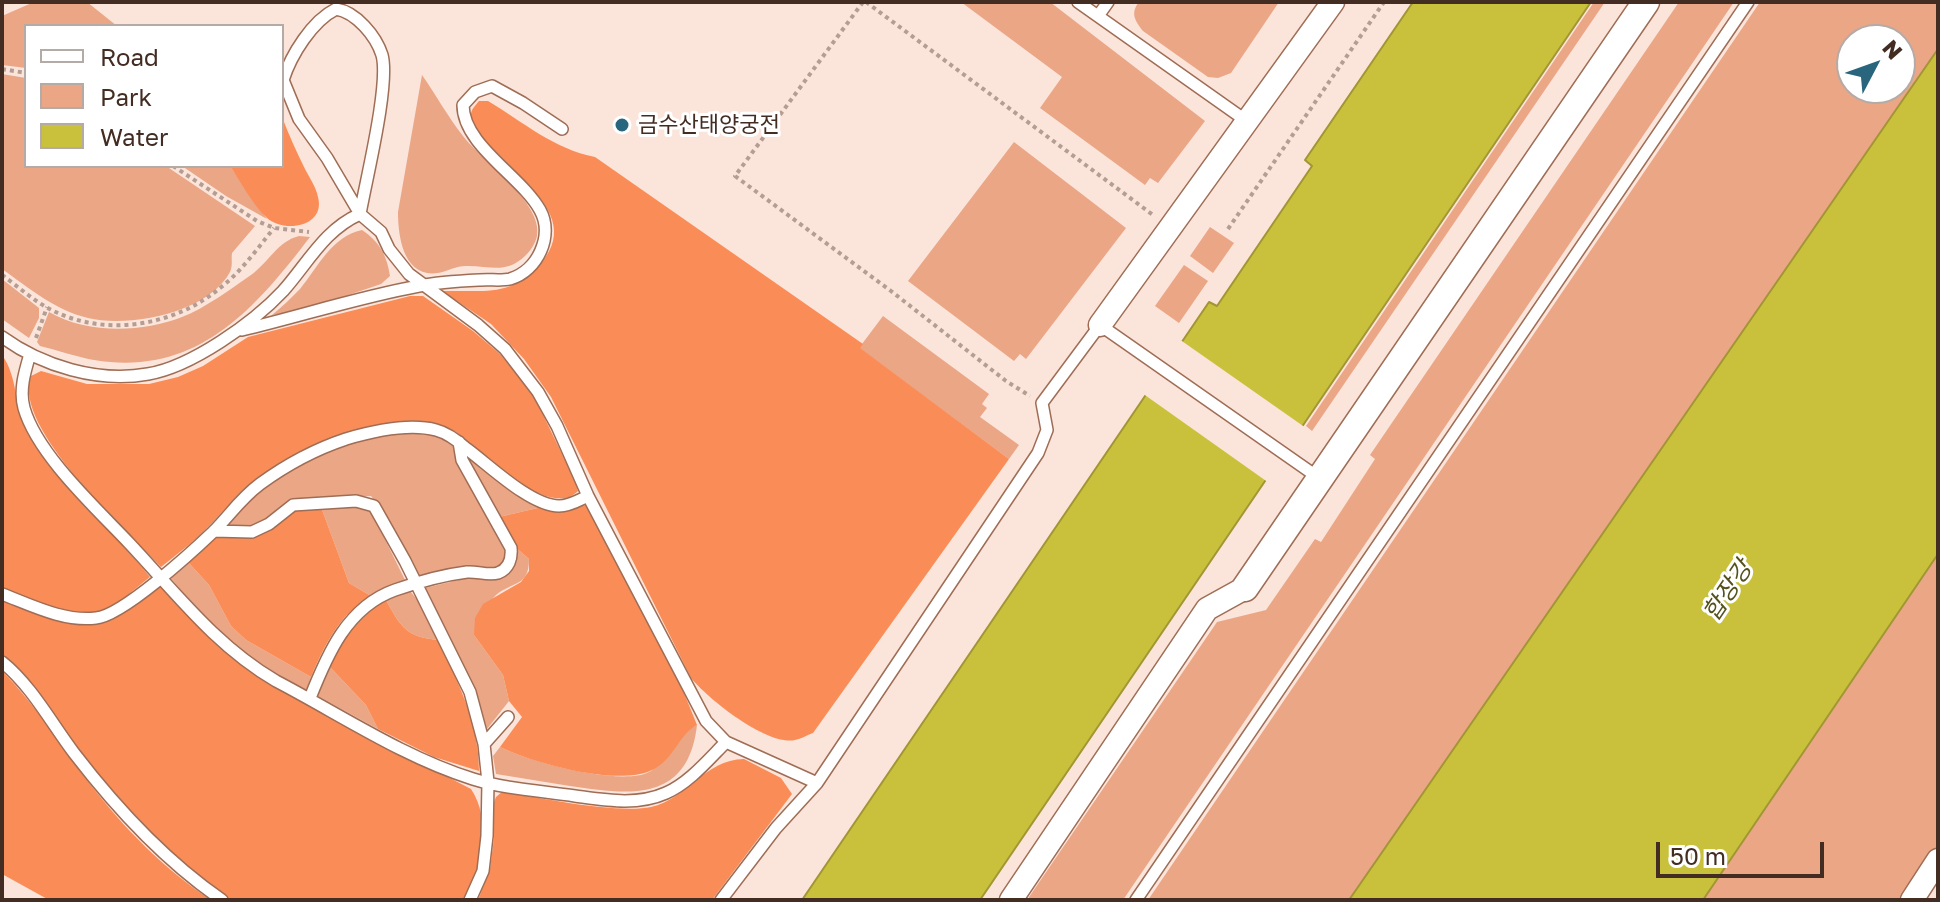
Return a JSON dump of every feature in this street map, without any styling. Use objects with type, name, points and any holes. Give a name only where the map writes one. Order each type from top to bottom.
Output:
[{"type":"street","points":[[1100,325],[1333,2]]},
{"type":"street","points":[[1011,900],[1207,609],[1245,588],[1646,2]]},
{"type":"street","points":[[1912,900],[1938,860]]},
{"type":"lane","points":[[1078,2],[1248,122]]},
{"type":"lane","points":[[1098,16],[1108,2]]},
{"type":"lane","points":[[1136,900],[1748,2]]},
{"type":"lane","points":[[284,77],[288,66],[318,22],[336,9],[346,11],[363,25],[382,56],[384,83],[360,214]]},
{"type":"lane","points":[[284,82],[299,119],[327,158],[360,214],[381,232],[389,249],[422,285],[478,325],[505,349],[538,392],[588,496],[706,721],[726,742],[817,783]]},
{"type":"lane","points":[[237,331],[422,285],[510,279],[525,270],[540,254],[546,233],[541,211],[477,140],[463,119],[463,105],[475,92],[492,86],[562,129]]},
{"type":"lane","points":[[2,337],[55,365],[103,376],[149,374],[194,358],[237,331],[282,292],[341,223],[360,214]]},
{"type":"lane","points":[[721,900],[776,828],[817,783],[1038,453],[1047,430],[1042,403],[1100,325],[1319,478]]},
{"type":"lane","points":[[30,354],[23,379],[23,406],[33,430],[63,472],[196,618],[255,669],[426,762],[488,782],[617,801],[647,799],[668,793],[694,774],[726,742]]},
{"type":"lane","points":[[2,594],[68,617],[98,618],[111,614],[214,531],[260,484],[313,452],[348,439],[390,429],[439,430],[543,502],[568,505],[588,496]]},
{"type":"lane","points":[[310,698],[332,648],[365,606],[383,595],[416,584],[470,571],[498,573],[512,558],[511,548],[462,460],[459,442]]},
{"type":"lane","points":[[214,531],[252,532],[269,524],[293,505],[366,502],[374,506],[470,692],[484,744],[488,782],[487,836],[483,871],[470,900]]},
{"type":"lane","points":[[2,662],[132,823],[186,876],[222,900]]},
{"type":"lane","points":[[484,744],[508,717]]},
{"type":"path","points":[[1042,403],[1006,381],[735,176],[864,2],[1132,200]]},
{"type":"path","points":[[1228,229],[1384,2]]},
{"type":"path","points":[[2,69],[24,73]]},
{"type":"path","points":[[176,168],[233,207],[274,228],[330,234]]},
{"type":"path","points":[[2,275],[57,313],[113,325],[136,324],[182,313],[223,287],[274,228]]},
{"type":"path","points":[[30,354],[47,307]]},
{"type":"green space","points":[[34,2],[87,2],[114,24],[24,24],[24,68],[2,65],[2,16]]},
{"type":"green space","points":[[961,2],[1050,2],[1205,121],[1158,183],[1150,178],[1145,185],[1040,108],[1062,77]]},
{"type":"green space","points":[[1139,2],[1279,2],[1231,73],[1218,78],[1208,77],[1143,31],[1135,17]]},
{"type":"green space","points":[[1594,2],[1605,2],[1312,431],[1306,426]]},
{"type":"green space","points":[[1679,2],[1734,2],[1123,900],[1027,900],[1217,622],[1266,610],[1315,539],[1321,542],[1375,459],[1370,455]]},
{"type":"green space","points":[[1760,2],[1938,2],[1938,49],[1916,81],[1916,24],[1836,24],[1836,104],[1900,104],[1349,900],[1148,900]]},
{"type":"green space","points":[[2,74],[24,78],[24,168],[169,168],[255,226],[232,253],[230,272],[219,286],[186,307],[145,319],[105,321],[64,310],[2,269]]},
{"type":"green space","points":[[422,75],[463,136],[531,210],[537,223],[537,236],[527,254],[518,262],[498,268],[464,266],[427,273],[410,263],[405,254],[399,233],[398,212]]},
{"type":"green space","points":[[1014,142],[1126,228],[1026,359],[1020,354],[1014,361],[908,281]]},
{"type":"green space","points":[[185,168],[231,168],[267,219]]},
{"type":"green space","points":[[1210,227],[1234,243],[1213,273],[1190,256]]},
{"type":"green space","points":[[362,230],[382,250],[390,276],[381,284],[310,308],[272,315],[300,289],[334,246]]},
{"type":"green space","points":[[299,236],[310,237],[267,289],[220,332],[193,348],[163,358],[131,363],[87,359],[40,346],[37,342],[49,312],[80,324],[114,329],[149,326],[182,317],[235,286],[257,270],[279,247]]},
{"type":"green space","points":[[1184,265],[1208,281],[1179,323],[1155,306]]},
{"type":"green space","points":[[2,279],[39,308],[39,318],[29,338],[2,319]]},
{"type":"green space","points":[[883,316],[989,394],[982,404],[987,408],[980,417],[1019,445],[1009,459],[859,348]]},
{"type":"green space","points":[[423,432],[450,441],[507,550],[499,566],[485,569],[461,567],[417,576],[387,517],[371,496],[304,499],[294,501],[254,526],[226,527],[224,524],[262,486],[318,454],[350,442]]},
{"type":"green space","points":[[467,456],[542,507],[499,517],[466,460]]},
{"type":"green space","points":[[354,505],[371,511],[405,580],[371,596],[349,583],[321,507]]},
{"type":"green space","points":[[515,547],[529,559],[526,574],[519,582],[496,595],[474,635],[503,675],[509,701],[487,729],[476,693],[425,588],[471,577],[498,577]]},
{"type":"green space","points":[[1938,554],[1938,847],[1903,900],[1703,900]]},
{"type":"green space","points":[[188,562],[209,585],[231,626],[246,640],[311,677],[306,690],[249,655],[200,611],[170,577]]},
{"type":"green space","points":[[410,591],[420,603],[438,640],[418,636],[405,629],[386,600]]},
{"type":"green space","points":[[328,665],[366,705],[378,729],[316,695]]},
{"type":"green space","points":[[697,725],[682,769],[669,781],[653,788],[614,791],[496,774],[493,756],[500,747],[576,771],[598,775],[638,775],[656,767],[689,729]]},
{"type":"shaded area","points":[[479,101],[488,101],[566,148],[595,157],[863,344],[860,348],[1009,459],[813,733],[795,740],[769,736],[724,708],[691,678],[551,397],[524,359],[491,324],[442,291],[485,291],[509,287],[531,274],[542,262],[553,241],[552,220],[543,202],[478,133],[471,115]]},
{"type":"shaded area","points":[[284,122],[318,197],[316,215],[301,225],[282,225],[266,217],[231,168],[284,168]]},
{"type":"shaded area","points":[[410,296],[423,296],[500,354],[533,394],[578,491],[565,498],[533,491],[456,432],[433,424],[408,422],[381,425],[325,441],[276,466],[243,491],[197,538],[161,567],[76,478],[38,422],[29,397],[31,376],[41,371],[87,384],[149,384],[178,377],[203,366],[248,337]]},
{"type":"shaded area","points":[[2,355],[11,373],[23,421],[39,451],[68,488],[150,577],[105,610],[88,613],[63,610],[2,588]]},
{"type":"shaded area","points":[[587,505],[680,683],[697,725],[658,767],[635,775],[574,771],[532,760],[500,747],[522,717],[509,701],[503,675],[474,635],[475,618],[483,604],[521,582],[529,571],[529,559],[515,547],[499,517],[542,507],[557,511]]},
{"type":"shaded area","points":[[321,507],[349,583],[371,596],[342,621],[311,677],[246,640],[231,626],[209,585],[188,562],[217,537],[253,536],[293,511]]},
{"type":"shaded area","points":[[160,585],[221,648],[274,687],[471,789],[481,815],[483,845],[477,875],[464,900],[234,900],[189,872],[136,820],[100,779],[23,677],[2,656],[2,600],[99,623],[114,618]]},
{"type":"shaded area","points":[[386,600],[405,629],[418,636],[438,640],[460,687],[471,720],[479,771],[434,757],[378,729],[366,705],[328,665],[352,628]]},
{"type":"shaded area","points":[[2,671],[116,816],[161,861],[211,900],[49,900],[2,874]]},
{"type":"shaded area","points":[[744,759],[781,778],[792,794],[712,900],[478,900],[490,869],[494,838],[492,807],[503,791],[599,807],[637,809],[664,803],[718,766]]},
{"type":"water","points":[[1413,2],[1591,2],[980,900],[802,900],[1209,302],[1217,306],[1312,166],[1305,160]]},
{"type":"water","name":"합장강","points":[[1938,49],[1938,554],[1703,900],[1349,900],[1900,104],[1916,104],[1916,81]]},
{"type":"pier","points":[[1179,339],[1306,428],[1269,483],[1142,393]]},
{"type":"place","name":"금수산태양궁전","points":[[622,125]]}]
